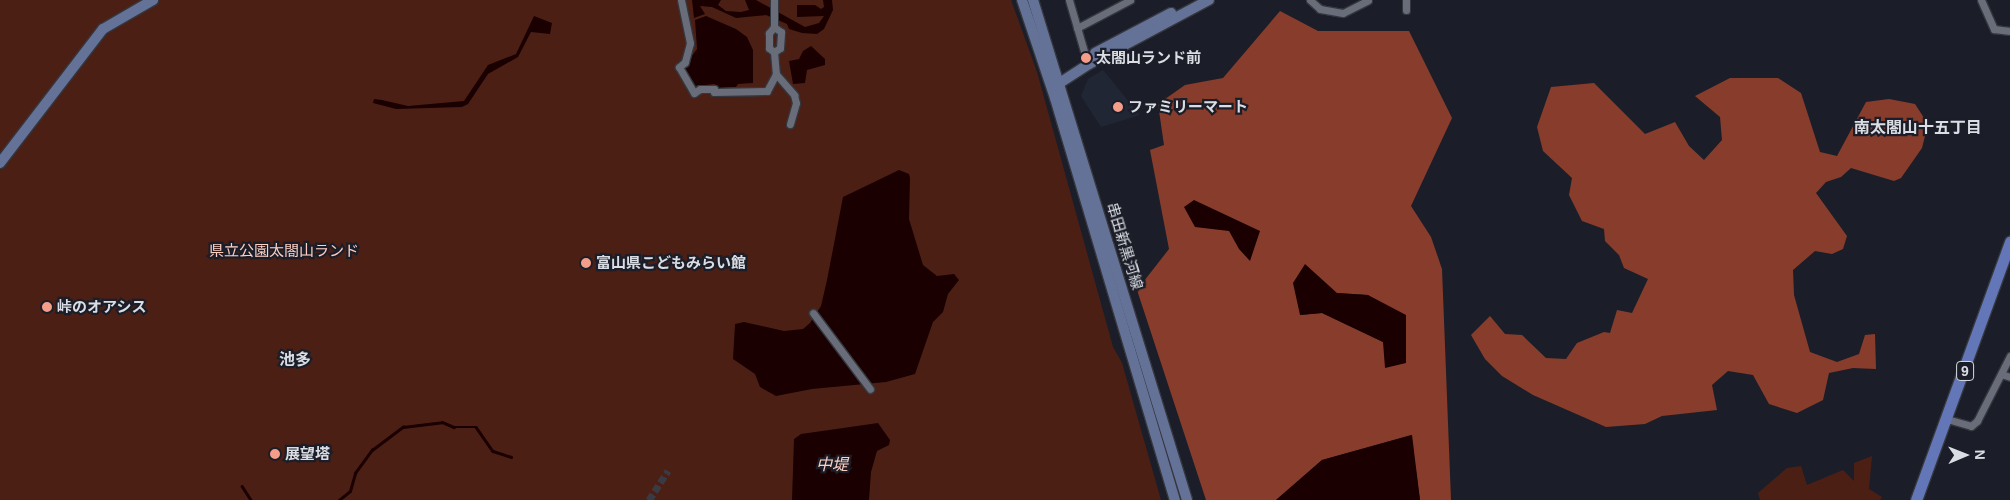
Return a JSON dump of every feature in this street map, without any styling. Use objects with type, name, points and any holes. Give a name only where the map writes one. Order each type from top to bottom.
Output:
[{"type":"main road","points":[[1,161],[102,29],[153,0]]},
{"type":"main road","name":"串田新黒河線","points":[[1022,0],[1055,82],[1187,500]]},
{"type":"main road","name":"串田新黒河線","points":[[1033,0],[1174,500]]},
{"type":"main road","points":[[1055,82],[1173,16],[1195,0]]},
{"type":"main road","points":[[1055,82],[1086,58],[1209,0]]},
{"type":"main road","name":"9","points":[[1916,500],[2010,242]]},
{"type":"street","points":[[681,0],[690,43],[685,62],[679,67],[694,93],[700,89],[714,89],[714,92],[767,91],[776,74],[774,52],[769,48],[769,33],[774,27],[774,0]]},
{"type":"street","points":[[1069,0],[1086,58]]},
{"type":"street","points":[[1077,28],[1130,0]]},
{"type":"street","points":[[1310,0],[1320,9],[1343,13],[1368,0]]},
{"type":"street","points":[[1406,0],[1406,10]]},
{"type":"street","points":[[1981,0],[1994,29],[2010,31]]},
{"type":"street","points":[[774,27],[780,32],[780,48],[774,52]]},
{"type":"street","points":[[776,74],[794,95],[796,103],[790,124]]},
{"type":"street","points":[[813,313],[870,389]]},
{"type":"street","points":[[1947,419],[1971,426],[1977,420],[2010,356]]},
{"type":"street","points":[[2001,374],[2010,378]]},
{"type":"shaded area","points":[[1280,11],[1318,31],[1409,31],[1452,118],[1411,206],[1431,237],[1442,269],[1451,500],[1420,500],[1411,435],[1322,460],[1276,500],[1206,500],[1137,290],[1169,249],[1150,150],[1164,145],[1158,104],[1185,85],[1223,78]],"holes":[[[1337,293],[1368,295],[1406,363],[1383,342],[1322,313],[1300,315]]]},
{"type":"shaded area","points":[[1103,70],[1140,115],[1101,127],[1081,96],[1088,79]]},
{"type":"shaded area","points":[[1730,78],[1778,78],[1801,93],[1820,152],[1837,156],[1866,102],[1889,99],[1915,104],[1928,124],[1922,148],[1901,178],[1894,181],[1851,168],[1841,177],[1826,182],[1816,193],[1847,236],[1843,249],[1832,254],[1815,251],[1793,270],[1794,295],[1810,352],[1837,362],[1859,354],[1865,335],[1875,334],[1876,369],[1853,368],[1829,373],[1823,400],[1797,413],[1769,404],[1753,375],[1728,371],[1712,385],[1717,410],[1662,416],[1645,424],[1606,427],[1533,395],[1502,376],[1485,359],[1471,335],[1490,316],[1505,334],[1522,335],[1546,358],[1566,359],[1577,343],[1604,332],[1610,333],[1617,310],[1632,313],[1648,279],[1624,268],[1619,255],[1605,241],[1604,229],[1582,221],[1569,195],[1572,178],[1543,151],[1537,127],[1551,87],[1594,83],[1645,134],[1675,122],[1689,146],[1704,160],[1722,140],[1720,117],[1695,96]]},
{"type":"green space","name":"県立公園太閤山ランド","points":[[0,0],[1011,0],[1037,72],[1113,347],[1122,363],[1161,500],[0,500]]},
{"type":"green space","points":[[1872,456],[1869,489],[1882,497],[1880,500],[1760,500],[1758,493],[1787,468],[1801,466],[1807,485],[1843,470],[1854,481],[1854,463]]},
{"type":"water","points":[[692,0],[721,0],[718,5],[726,11],[741,12],[749,10],[745,0],[756,0],[805,27],[819,23],[824,16],[797,17],[797,5],[815,5],[821,9],[824,7],[823,0],[832,0],[833,10],[824,29],[817,34],[802,33],[789,29],[787,24],[766,15],[736,18],[712,7],[700,6],[705,14],[694,18]]},
{"type":"water","points":[[534,16],[552,23],[550,34],[531,32],[518,57],[488,74],[468,104],[462,107],[396,109],[373,103],[374,99],[408,106],[464,101],[488,65],[516,54]]},
{"type":"water","points":[[706,16],[736,29],[747,37],[753,50],[753,83],[738,84],[736,87],[717,88],[715,84],[694,86],[683,68],[697,49],[695,20]]},
{"type":"water","points":[[811,46],[825,59],[825,65],[807,70],[805,83],[793,84],[789,61],[799,59],[803,51]]},
{"type":"water","points":[[899,170],[909,174],[909,219],[923,265],[937,276],[954,274],[959,280],[948,294],[943,312],[933,322],[915,374],[886,382],[812,389],[776,396],[760,387],[755,374],[733,359],[735,324],[744,322],[784,331],[803,329],[810,323],[821,306],[843,197]]},
{"type":"water","points":[[1194,200],[1260,231],[1250,261],[1239,249],[1229,231],[1195,227],[1184,207]]},
{"type":"water","points":[[1305,264],[1337,293],[1368,295],[1406,315],[1406,363],[1385,368],[1383,342],[1322,313],[1300,315],[1293,283]]},
{"type":"water","name":"中堤","points":[[878,423],[890,440],[889,445],[877,451],[871,472],[869,500],[792,500],[794,439],[801,434]]},
{"type":"water","points":[[1412,435],[1420,500],[1276,500],[1322,460]]},
{"type":"waterway","points":[[339,500],[350,491],[355,473],[372,450],[403,427],[442,422],[454,427],[476,427],[493,451],[511,457]]},
{"type":"waterway","points":[[242,486],[251,500]]},
{"type":"tunnel","points":[[649,500],[668,471]]},
{"type":"place","name":"太閤山ランド前","points":[[1086,58]]},
{"type":"place","name":"ファミリーマート","points":[[1118,107]]},
{"type":"place","name":"富山県こどもみらい館","points":[[586,263]]},
{"type":"place","name":"峠のオアシス","points":[[47,307]]},
{"type":"place","name":"展望塔","points":[[275,454]]},
{"type":"district","name":"南太閤山十五丁目","points":[[1918,128]]},
{"type":"district","name":"池多","points":[[295,360]]}]
